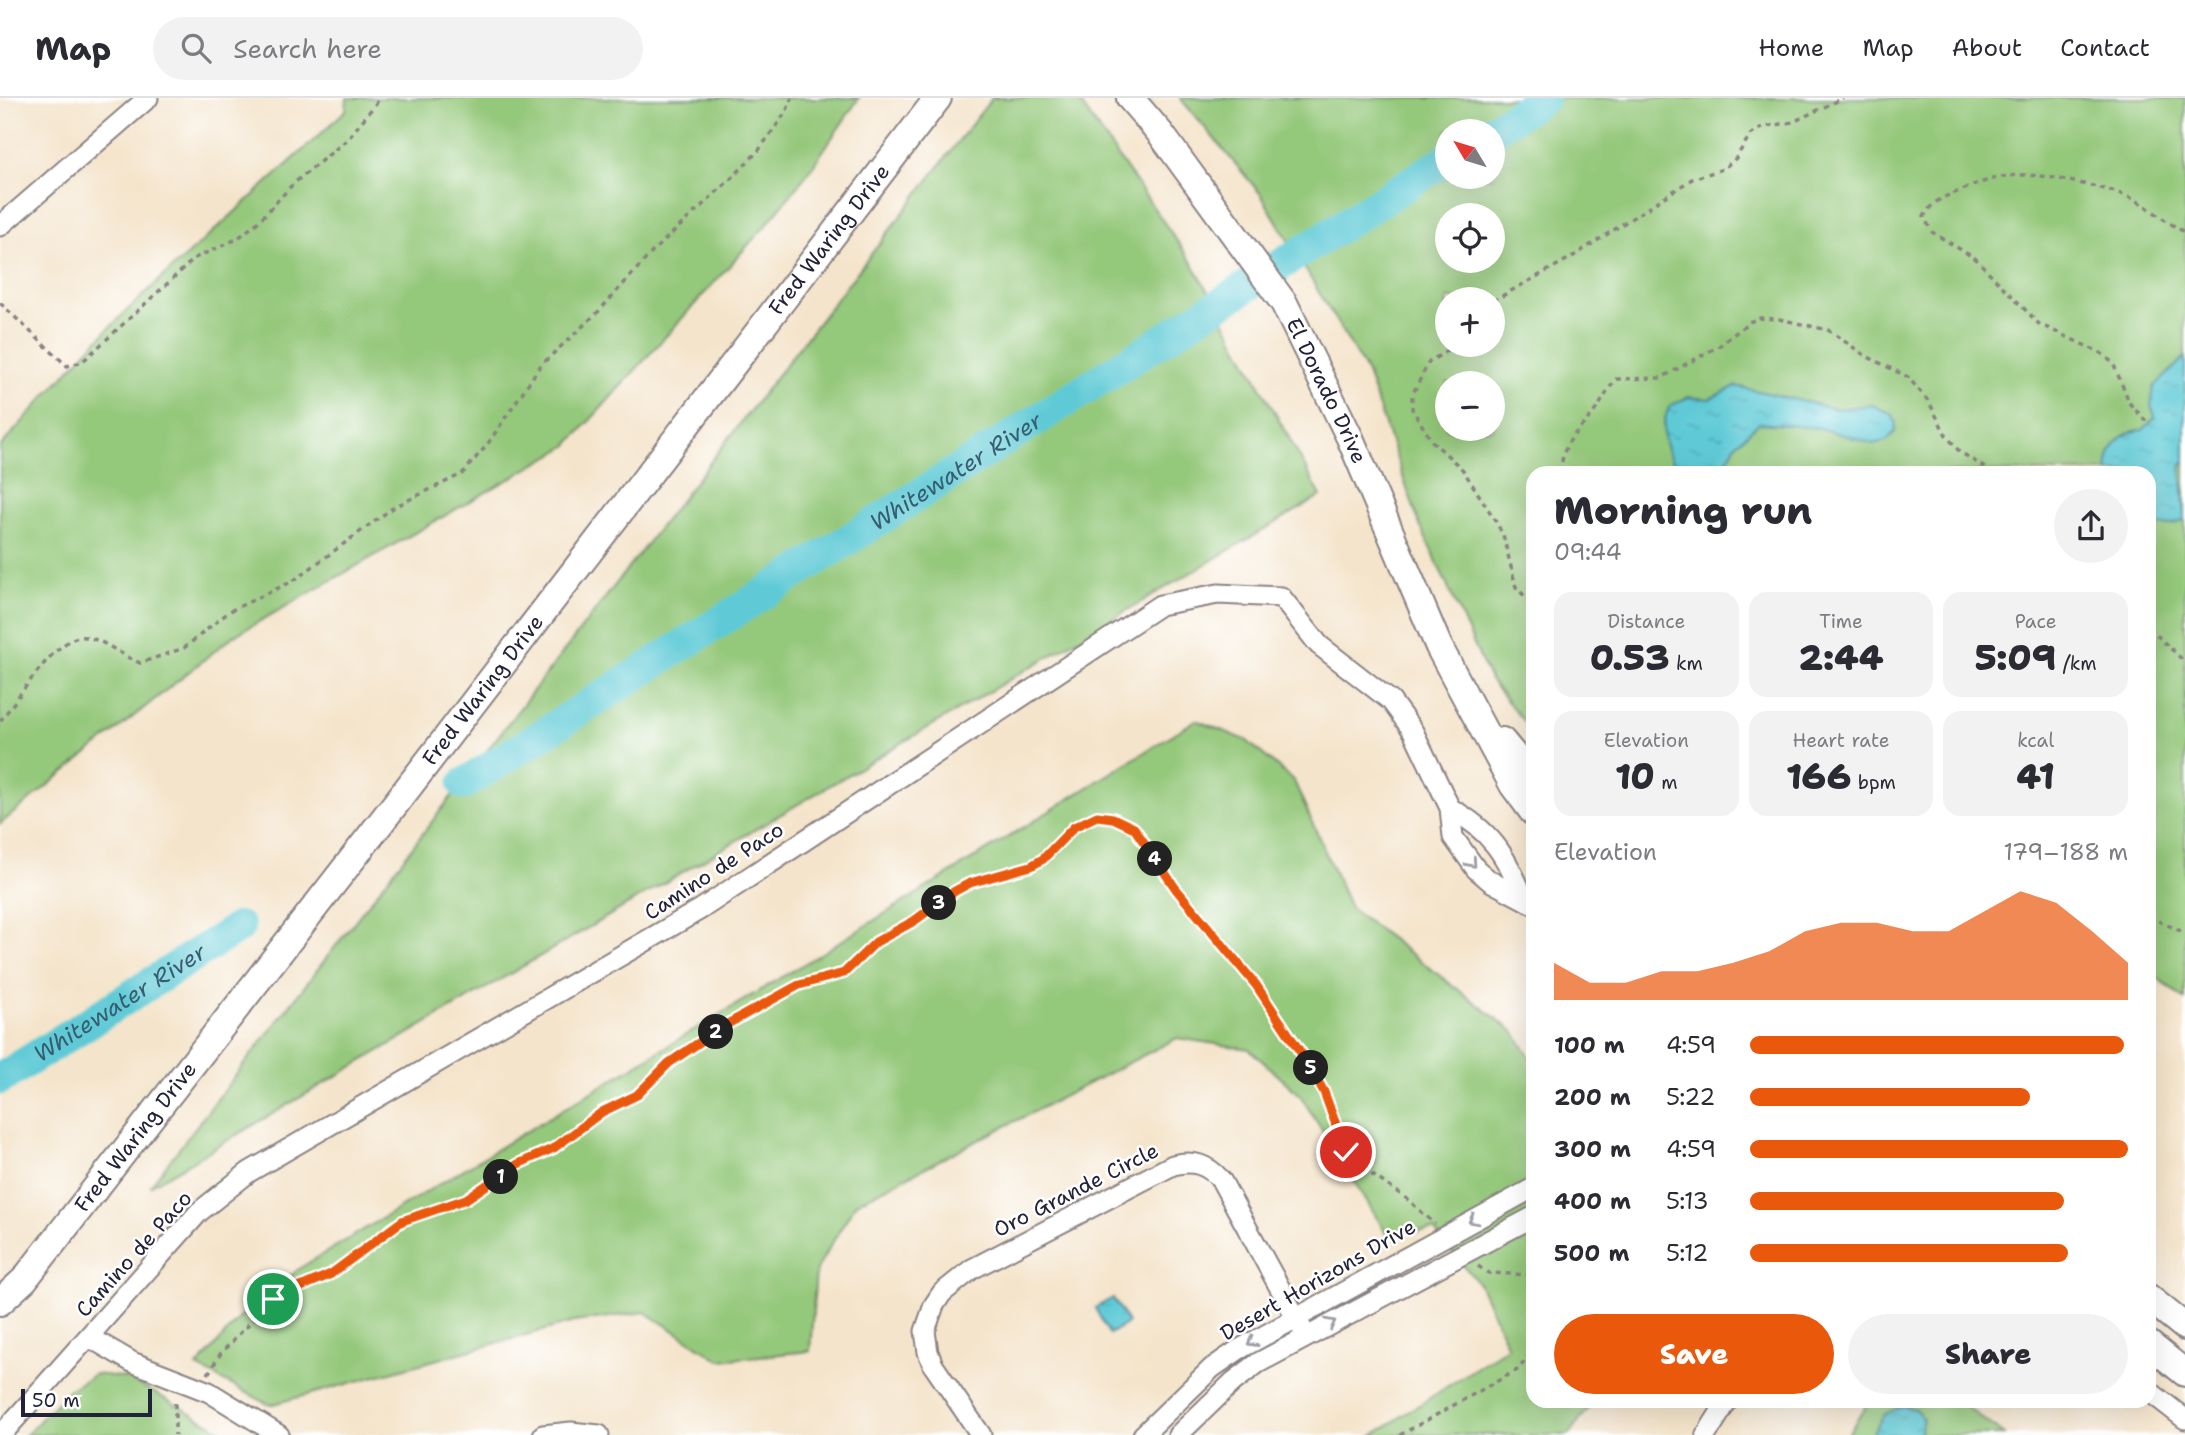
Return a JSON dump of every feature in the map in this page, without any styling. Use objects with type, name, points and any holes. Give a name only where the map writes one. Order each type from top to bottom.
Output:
[{"type":"main road","name":"Fred Waring Drive","points":[[0,1302],[24,1280],[484,689],[938,98]]},
{"type":"main road","name":"El Dorado Drive","points":[[1130,98],[1161,134],[1284,303],[1350,438],[1439,647],[1476,710],[1513,785],[1526,803]]},
{"type":"main road","name":"El Dorado Drive","points":[[1476,710],[1526,770]]},
{"type":"main road","name":"Fred Waring Drive","points":[[0,1325],[24,1280]]},
{"type":"main road","points":[[2156,1350],[2185,1373]]},
{"type":"street","points":[[0,226],[148,98]]},
{"type":"street","name":"Camino de Paco","points":[[1,1435],[200,1212],[249,1172],[701,909],[1160,605],[1218,594],[1281,597],[1319,645],[1391,701],[1413,731],[1450,808],[1452,837],[1476,869],[1490,881],[1526,899]]},
{"type":"street","name":"Camino de Paco","points":[[1450,808],[1472,821],[1502,850],[1526,896]]},
{"type":"street","name":"Oro Grande Circle","points":[[981,1435],[933,1365],[928,1352],[925,1331],[942,1293],[972,1269],[1173,1165],[1195,1163],[1214,1172],[1221,1180],[1306,1336]]},
{"type":"street","name":"Desert Horizons Drive","points":[[1143,1435],[1212,1368],[1296,1317],[1526,1192]]},
{"type":"street","name":"Desert Horizons Drive","points":[[1178,1435],[1233,1382],[1258,1363],[1526,1221]]},
{"type":"street","points":[[89,1337],[132,1362],[209,1392],[279,1435]]},
{"type":"street","points":[[2156,1396],[2185,1419]]},
{"type":"street","points":[[1706,1435],[1723,1408]]},
{"type":"street","points":[[543,1435],[571,1432],[599,1435]]},
{"type":"path","points":[[0,303],[67,366],[82,362],[195,258],[237,239],[258,222],[293,184],[348,139],[380,98]]},
{"type":"path","points":[[0,721],[52,654],[69,640],[89,637],[140,663],[168,656],[184,648],[230,611],[293,581],[383,514],[462,474],[487,445],[540,366],[599,311],[654,249],[759,150],[786,112],[792,98]]},
{"type":"path","points":[[1505,294],[1572,257],[1692,178],[1723,169],[1736,158],[1750,135],[1764,127],[1793,122],[1843,98]]},
{"type":"path","points":[[2146,421],[2130,404],[2113,363],[2101,353],[2039,324],[1976,259],[1932,232],[1924,217],[1929,207],[1941,198],[1979,182],[2028,174],[2054,175],[2112,190],[2137,201],[2185,232]]},
{"type":"path","points":[[1561,466],[1562,454],[1572,435],[1597,408],[1616,379],[1661,378],[1719,346],[1749,322],[1760,318],[1828,330],[1866,356],[1908,377],[1929,402],[1946,435],[1959,451],[1983,466]]},
{"type":"path","points":[[1437,357],[1429,362],[1412,395],[1412,409],[1432,441],[1463,470],[1495,520],[1503,535],[1516,587],[1526,598]]},
{"type":"path","points":[[2156,635],[2185,662]]},
{"type":"path","points":[[204,1380],[221,1353],[273,1299],[331,1274],[402,1221],[466,1199],[518,1164],[554,1148],[602,1112],[637,1095],[669,1063],[722,1027],[799,985],[844,973],[876,942],[914,921],[955,891],[970,883],[1037,863],[1074,827],[1097,816],[1113,818],[1134,828],[1176,889],[1256,985],[1324,1092],[1346,1152],[1355,1163],[1406,1198],[1439,1227]]},
{"type":"path","points":[[2156,920],[2181,931]]},
{"type":"path","points":[[1471,1261],[1488,1273],[1526,1275]]},
{"type":"path","points":[[1400,1435],[1519,1369],[1526,1359]]},
{"type":"path","points":[[175,1403],[175,1435]]},
{"type":"green space","points":[[347,98],[859,98],[808,173],[767,224],[567,446],[232,637],[0,824],[0,447],[130,308],[346,110]]},
{"type":"green space","points":[[992,98],[1077,98],[1193,264],[1321,496],[150,1186]]},
{"type":"green space","points":[[1180,98],[2185,98],[2185,1000],[2156,977],[2156,466],[1526,466],[1526,724],[1490,680],[1419,523],[1367,373],[1260,193]]},
{"type":"green space","points":[[1196,720],[1246,740],[1294,781],[1350,908],[1513,1031],[1526,1050],[1526,1408],[1589,1408],[1568,1435],[1373,1435],[1508,1347],[1480,1285],[1434,1230],[1387,1234],[1300,1095],[1249,1049],[1177,1038],[856,1203],[816,1270],[810,1351],[720,1360],[645,1312],[574,1322],[270,1405],[197,1367],[241,1316],[300,1268],[817,956]]},
{"type":"green space","points":[[95,1374],[128,1378],[230,1435],[26,1435],[69,1390]]},
{"type":"green space","points":[[1865,1408],[1968,1408],[2004,1435],[1847,1435]]},
{"type":"water","points":[[2185,357],[2185,462],[2181,466],[2185,519],[2163,526],[2156,524],[2156,466],[2108,466],[2116,443],[2127,434],[2143,430],[2155,417],[2151,406],[2154,387]]},
{"type":"water","points":[[1736,386],[1837,409],[1872,405],[1892,414],[1896,422],[1895,432],[1886,441],[1873,444],[1820,428],[1759,423],[1736,444],[1723,466],[1677,466],[1665,441],[1666,414],[1670,406],[1688,397],[1709,399]]},
{"type":"water","points":[[1113,1298],[1128,1323],[1109,1334],[1095,1308]]},
{"type":"water","points":[[1898,1408],[1915,1409],[1923,1418],[1920,1435],[1871,1435],[1884,1415]]},
{"type":"waterway","name":"Whitewater River","points":[[1505,122],[1543,98]]},
{"type":"waterway","name":"Whitewater River","points":[[464,784],[1435,167]]},
{"type":"waterway","name":"Whitewater River","points":[[0,1079],[239,927]]},
{"type":"route","points":[[273,1299],[346,1265],[402,1221],[466,1199],[518,1164],[566,1142],[602,1112],[648,1087],[669,1063],[722,1027],[771,1003],[799,985],[844,973],[876,942],[914,921],[955,891],[970,883],[1031,866],[1043,859],[1074,827],[1097,816],[1113,818],[1134,828],[1214,938],[1256,985],[1324,1092],[1346,1152]]}]
